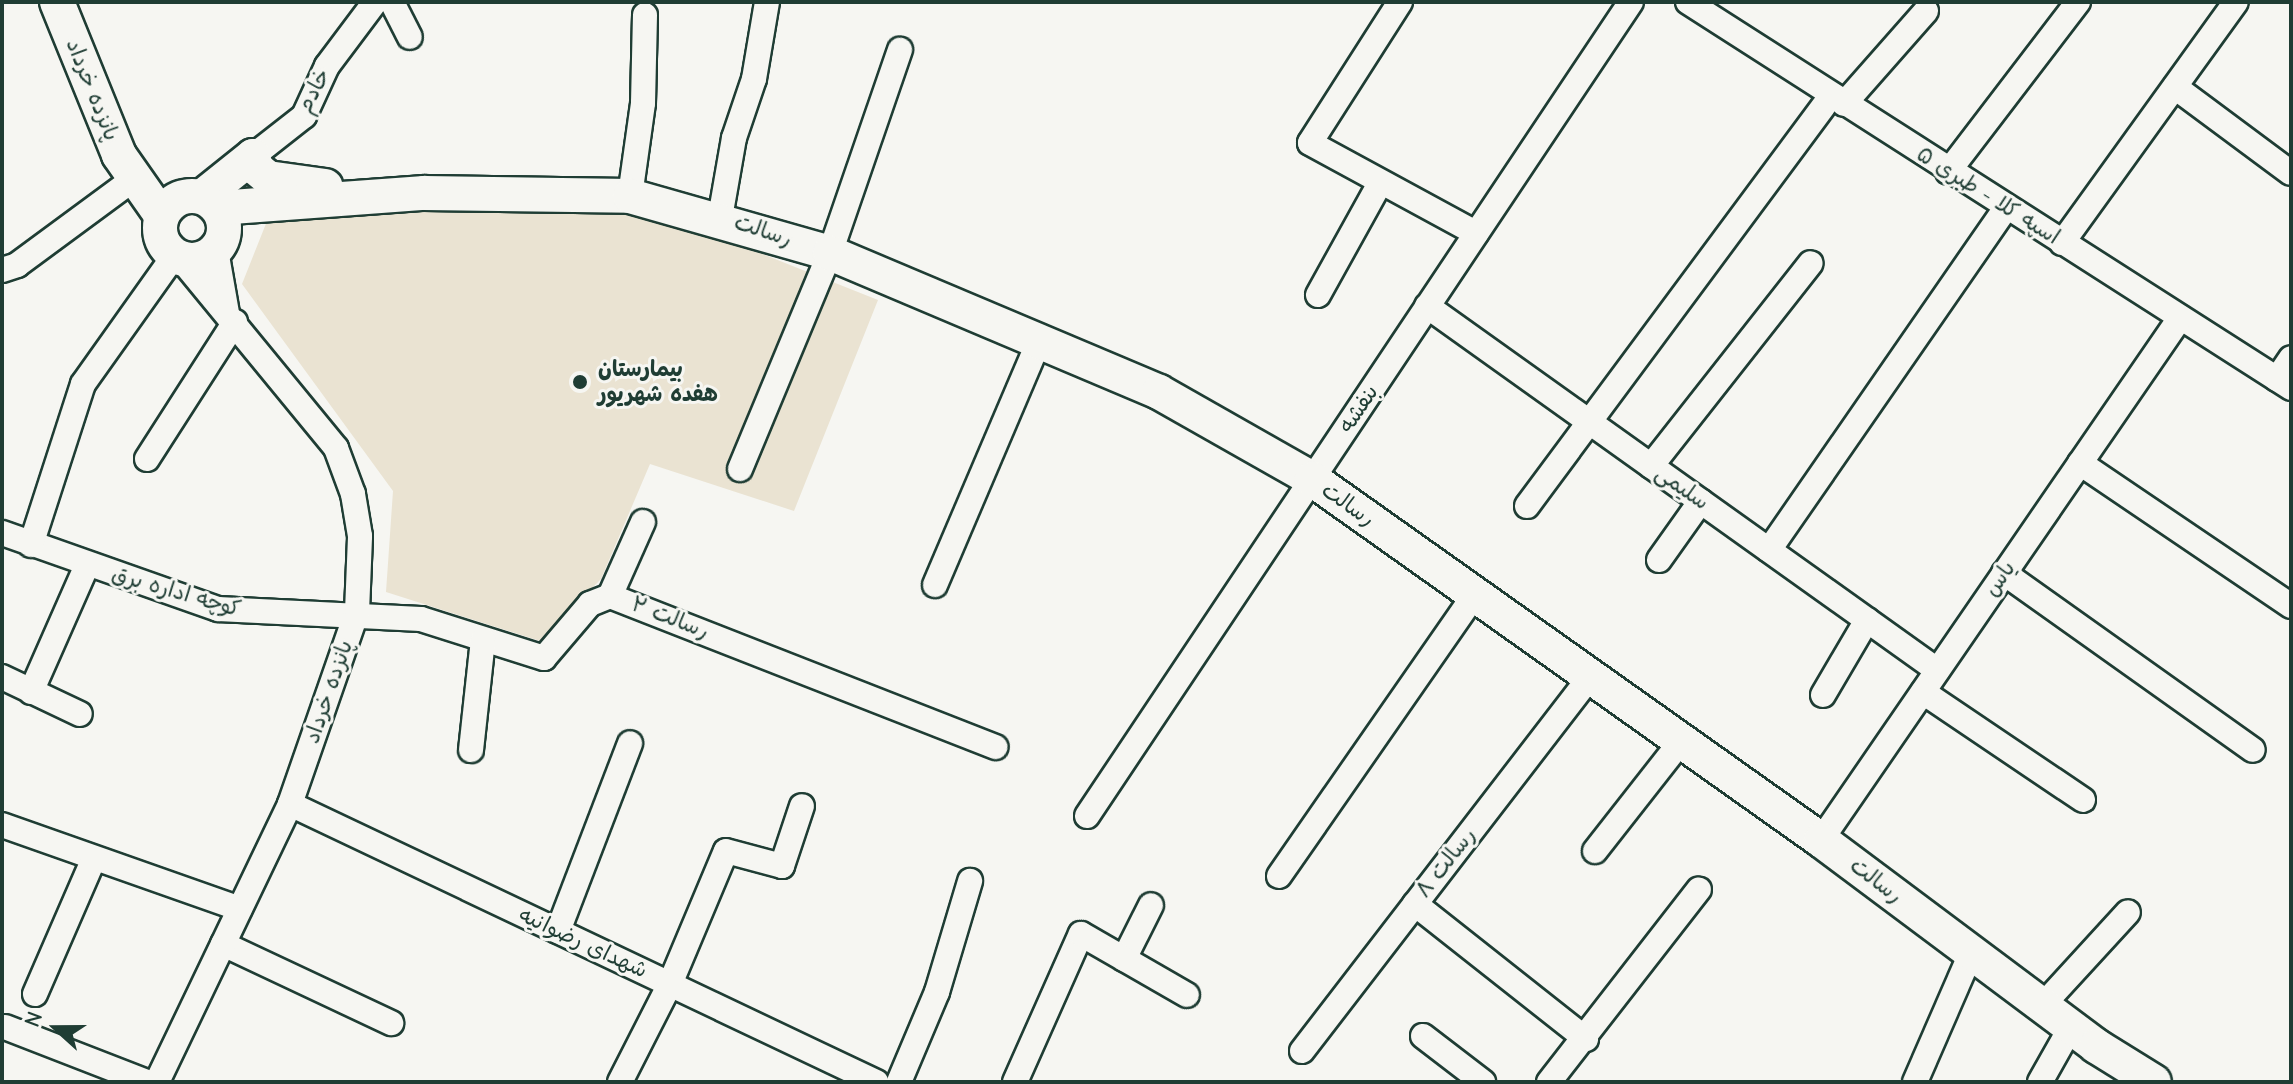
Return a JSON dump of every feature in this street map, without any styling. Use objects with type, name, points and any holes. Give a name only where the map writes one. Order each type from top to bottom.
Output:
[{"type":"main road","name":"پانزده خرداد","points":[[57,2],[119,155],[161,215]]},
{"type":"main road","name":"رسالت","points":[[253,156],[256,168],[268,178],[323,186],[387,184],[424,193]]},
{"type":"main road","name":"خادم","points":[[210,202],[253,156]]},
{"type":"main road","name":"رسالت","points":[[210,202],[424,193],[630,196],[720,218],[830,253],[1040,339],[1159,392],[1312,479],[1821,840],[2071,1027],[2154,1082]]},
{"type":"main road","points":[[186,195],[210,202],[225,229],[216,250],[200,260],[177,258],[160,238],[161,215],[186,195]]},
{"type":"street","name":"خادم","points":[[253,156],[304,116],[327,66],[375,2]]},
{"type":"street","points":[[392,2],[410,37]]},
{"type":"street","points":[[720,218],[767,2]]},
{"type":"street","points":[[1400,2],[1310,143],[1476,233]]},
{"type":"street","name":"بنفشه","points":[[1087,816],[1631,2]]},
{"type":"street","name":"اسپه کلا - طبری ۵","points":[[1688,2],[1948,172],[2284,384]]},
{"type":"street","points":[[1948,172],[2078,2]]},
{"type":"street","points":[[2062,243],[2236,2]]},
{"type":"street","points":[[1527,506],[1838,100],[1926,11]]},
{"type":"street","points":[[630,196],[643,103],[645,15]]},
{"type":"street","points":[[740,469],[830,253],[900,50]]},
{"type":"street","points":[[2175,87],[2291,173]]},
{"type":"street","points":[[2,270],[17,265],[135,178]]},
{"type":"street","points":[[1318,295],[1380,183]]},
{"type":"street","points":[[1769,550],[2006,208]]},
{"type":"street","name":"پانزده خرداد","points":[[216,250],[231,317]]},
{"type":"street","points":[[31,545],[83,384],[177,258]]},
{"type":"street","name":"پانزده خرداد","points":[[157,1082],[290,804],[357,612],[360,536],[353,494],[336,448],[231,317],[177,258]]},
{"type":"street","points":[[1651,466],[1811,263]]},
{"type":"street","name":"سلیمی","points":[[1427,306],[1937,670]]},
{"type":"street","points":[[147,459],[231,317]]},
{"type":"street","name":"یاس","points":[[1821,840],[2180,318]]},
{"type":"street","points":[[935,585],[1040,339]]},
{"type":"street","points":[[2284,384],[2291,358]]},
{"type":"street","points":[[2080,463],[2291,606]]},
{"type":"street","points":[[1659,560],[1701,501]]},
{"type":"street","points":[[610,596],[643,522]]},
{"type":"street","name":"کوچه اداره برق","points":[[2,533],[218,609],[357,612]]},
{"type":"street","points":[[31,692],[87,565]]},
{"type":"street","points":[[2004,573],[2253,750]]},
{"type":"street","points":[[1279,876],[1475,594]]},
{"type":"street","name":"رسالت ۲","points":[[357,612],[421,619],[544,658],[590,604],[610,596],[995,747]]},
{"type":"street","points":[[1823,695],[1867,620]]},
{"type":"street","points":[[471,750],[483,640]]},
{"type":"street","name":"رسالت ۸","points":[[1302,1051],[1591,676]]},
{"type":"street","points":[[2,677],[80,714]]},
{"type":"street","points":[[1923,692],[2083,800]]},
{"type":"street","points":[[1595,851],[1682,740]]},
{"type":"street","points":[[558,931],[630,743]]},
{"type":"street","name":"شهدای رضوانیه","points":[[290,804],[876,1082]]},
{"type":"street","points":[[620,1082],[670,984],[726,851],[782,866],[802,806]]},
{"type":"street","points":[[2,825],[240,909]]},
{"type":"street","points":[[35,994],[94,858]]},
{"type":"street","points":[[899,1082],[937,992],[970,881]]},
{"type":"street","points":[[1549,1082],[1586,1039],[1699,889]]},
{"type":"street","points":[[1415,904],[1586,1039]]},
{"type":"street","points":[[1124,959],[1151,905]]},
{"type":"street","points":[[2042,1006],[2128,912]]},
{"type":"street","points":[[1015,1082],[1081,934],[1187,995]]},
{"type":"street","points":[[223,944],[391,1023]]},
{"type":"street","points":[[1915,1082],[1971,953]]},
{"type":"street","points":[[5,1027],[147,1082]]},
{"type":"street","points":[[2040,1082],[2071,1027]]},
{"type":"street","points":[[1423,1036],[1483,1082]]},
{"type":"shaded area","name":"بیمارستان هفده شهریور","points":[[273,206],[652,210],[878,300],[794,511],[650,464],[601,579],[540,641],[386,592],[393,491],[242,284]]},
{"type":"place","name":"بیمارستان هفده شهریور","points":[[580,382]]}]
